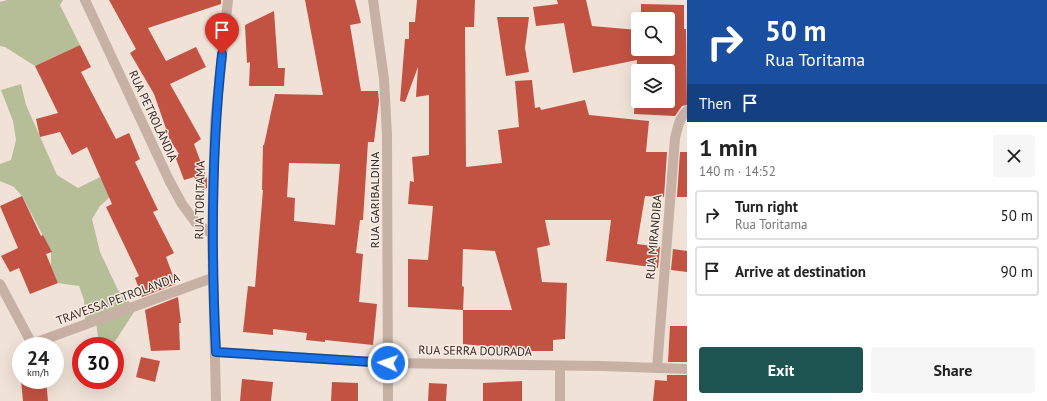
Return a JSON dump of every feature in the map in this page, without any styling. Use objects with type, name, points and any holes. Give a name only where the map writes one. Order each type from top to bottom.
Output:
[{"type":"street","name":"RUA PETROLÂNDIA","points":[[85,0],[169,180],[182,204],[196,223],[212,234]]},
{"type":"street","name":"RUA TORITAMA","points":[[216,401],[216,352],[212,278],[215,122],[228,0]]},
{"type":"street","name":"RUA GARIBALDINA","points":[[373,0],[384,79],[387,136],[388,401]]},
{"type":"street","name":"RUA MIRANDIBA","points":[[657,368],[675,138],[682,116],[687,110]]},
{"type":"street","name":"TRAVESSA PETROLANDIA","points":[[0,284],[32,344],[212,278]]},
{"type":"street","name":"RUA SERRA DOURADA","points":[[216,352],[388,363],[657,368],[687,370]]},
{"type":"street","points":[[560,366],[560,401]]},
{"type":"green space","points":[[7,0],[63,0],[60,5],[80,45],[35,66],[5,47],[0,46],[0,2]]},
{"type":"green space","points":[[21,84],[26,105],[57,175],[78,188],[100,177],[111,196],[100,206],[92,219],[100,252],[118,290],[136,309],[118,337],[98,337],[96,322],[85,321],[84,300],[79,286],[58,283],[51,266],[51,251],[22,196],[14,187],[0,181],[0,164],[11,160],[16,140],[13,121],[1,90]]},
{"type":"building","points":[[109,0],[221,0],[221,4],[148,28],[166,61],[196,47],[206,67],[170,84],[201,139],[194,144],[207,179],[207,188],[203,190],[194,177],[184,180],[175,156],[179,154],[170,140],[154,94],[130,53],[136,49]]},
{"type":"building","points":[[305,0],[355,0],[361,23],[350,25],[361,91],[378,91],[379,101],[374,142],[368,142],[363,220],[360,220],[356,253],[363,254],[359,302],[377,304],[373,345],[325,340],[325,342],[306,340],[307,333],[273,329],[273,335],[243,332],[248,286],[255,287],[263,190],[263,145],[275,94],[323,95]],"holes":[[[289,163],[340,164],[335,225],[294,221],[295,198],[287,197]]]},
{"type":"building","points":[[417,0],[475,0],[474,27],[465,27],[466,167],[502,163],[498,130],[519,127],[515,81],[532,80],[535,108],[540,107],[541,110],[585,100],[589,115],[649,121],[646,152],[667,152],[664,197],[645,196],[637,244],[660,247],[658,268],[606,261],[611,220],[545,220],[550,245],[537,248],[542,282],[567,283],[565,339],[553,340],[553,351],[531,351],[463,344],[463,310],[408,307],[408,259],[428,260],[433,206],[408,204],[410,181],[414,182],[412,157],[429,155],[429,95],[416,97],[418,67],[405,102],[400,101],[405,39],[409,39],[409,22],[415,22]],"holes":[[[463,249],[495,251],[512,310],[463,310],[464,287],[462,286]]]},
{"type":"building","points":[[557,0],[586,0],[592,26],[631,29],[631,56],[675,56],[675,12],[641,12],[641,4],[684,5],[684,29],[686,29],[687,105],[682,106],[675,116],[634,114],[634,108],[675,108],[675,64],[637,64],[637,60],[573,73],[564,23],[536,26],[533,7],[558,4]]},
{"type":"building","points":[[274,11],[278,68],[285,68],[284,86],[249,86],[250,62],[247,63],[245,25]]},
{"type":"building","points":[[497,17],[529,17],[525,48],[529,72],[506,76]]},
{"type":"building","points":[[80,45],[91,67],[81,72],[116,139],[129,133],[140,159],[135,162],[158,210],[153,212],[174,253],[166,257],[176,284],[142,297],[135,278],[139,276],[106,207],[112,204],[87,147],[72,155],[60,132],[40,137],[36,119],[58,113],[35,66]]},
{"type":"building","points":[[680,152],[687,152],[687,197],[677,197]]},
{"type":"building","points":[[22,196],[41,236],[43,235],[52,252],[46,254],[58,283],[30,294],[19,268],[10,272],[1,256],[18,248],[0,206]]},
{"type":"building","points":[[673,249],[687,251],[687,272],[671,270]]},
{"type":"building","points":[[178,297],[181,323],[179,323],[180,350],[151,351],[145,310]]},
{"type":"building","points":[[670,326],[687,326],[687,362],[668,362]]},
{"type":"building","points":[[141,357],[160,361],[155,382],[136,377]]},
{"type":"building","points":[[667,375],[687,375],[687,401],[653,401],[655,380],[667,381]]},
{"type":"building","points":[[242,379],[273,382],[271,401],[240,401]]},
{"type":"building","points":[[522,381],[522,401],[483,401],[483,383]]},
{"type":"building","points":[[332,382],[358,383],[358,401],[331,401]]},
{"type":"building","points":[[429,383],[447,384],[446,401],[428,401]]},
{"type":"building","points":[[22,389],[47,389],[48,401],[23,401]]},
{"type":"route","points":[[222,54],[215,122],[212,234],[212,278],[216,352],[388,363]]}]
